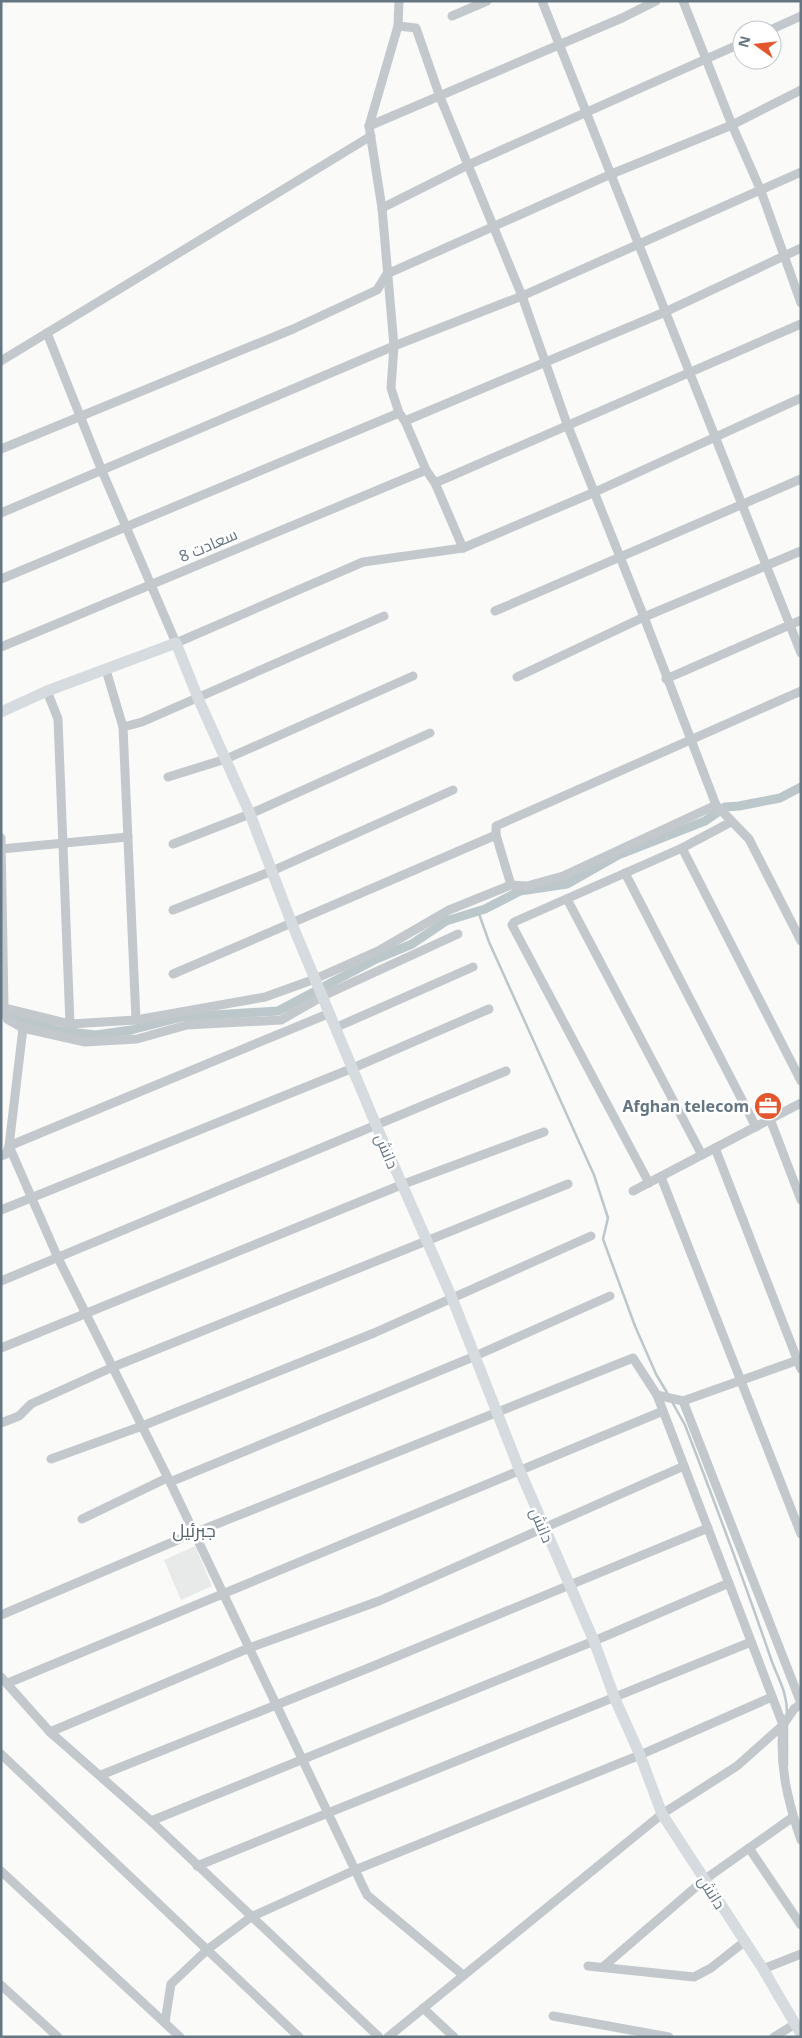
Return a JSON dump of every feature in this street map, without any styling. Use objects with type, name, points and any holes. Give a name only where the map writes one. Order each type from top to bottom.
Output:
[{"type":"main road","points":[[1,712],[47,691],[176,642]]},
{"type":"main road","name":"دانش","points":[[176,642],[198,698],[250,814],[292,924],[337,1027],[376,1125],[452,1298],[473,1357],[498,1413],[543,1528],[594,1641],[615,1699],[640,1755],[662,1814],[763,1969],[798,2029]]},
{"type":"street","points":[[400,1],[398,26],[369,126],[382,208],[394,346],[391,388],[399,413],[405,421],[426,470],[436,482],[463,548]]},
{"type":"street","points":[[452,16],[487,1]]},
{"type":"street","points":[[542,1],[688,373],[801,653]]},
{"type":"street","points":[[369,126],[622,18],[656,1]]},
{"type":"street","points":[[683,1],[760,191],[801,302]]},
{"type":"street","points":[[782,25],[801,16]]},
{"type":"street","points":[[398,26],[416,28],[440,97],[522,296],[567,424],[595,492],[619,558],[644,616],[666,679],[716,805],[749,839],[801,941]]},
{"type":"street","points":[[382,208],[468,165],[732,48]]},
{"type":"street","points":[[1,449],[293,329],[377,290],[387,274],[610,175],[732,125],[801,90]]},
{"type":"street","points":[[1,361],[371,136]]},
{"type":"street","points":[[1,513],[394,346],[522,296],[801,172]]},
{"type":"street","points":[[405,421],[664,312],[801,248]]},
{"type":"street","points":[[436,482],[801,324]]},
{"type":"street","points":[[47,333],[102,471],[176,642],[362,562],[463,548],[595,492],[801,398]]},
{"type":"street","points":[[1,579],[399,413]]},
{"type":"street","name":"سعادت 8","points":[[1,647],[426,470]]},
{"type":"street","points":[[495,611],[801,479]]},
{"type":"street","points":[[517,677],[644,616],[801,551]]},
{"type":"street","points":[[123,727],[142,722],[384,616]]},
{"type":"street","points":[[666,679],[801,620]]},
{"type":"street","points":[[106,670],[123,727],[136,1020]]},
{"type":"street","points":[[168,777],[226,758],[413,676]]},
{"type":"street","points":[[47,691],[58,719],[70,1024]]},
{"type":"street","points":[[512,885],[496,835],[496,826],[691,738],[801,691]]},
{"type":"street","points":[[173,844],[250,814],[430,734]]},
{"type":"street","points":[[174,910],[272,871],[453,790]]},
{"type":"street","points":[[3,1007],[70,1024],[136,1020],[265,997],[315,979],[380,950],[449,910],[512,885],[530,885],[563,876],[716,805]]},
{"type":"street","points":[[649,1183],[512,928],[514,922],[682,848],[731,822]]},
{"type":"street","points":[[173,974],[496,835]]},
{"type":"street","points":[[2,849],[64,841],[128,837]]},
{"type":"street","points":[[1,838],[3,1007],[7,1019],[23,1028],[85,1042],[137,1039],[186,1025],[281,1020],[323,996],[458,934]]},
{"type":"street","points":[[682,848],[801,1081]]},
{"type":"street","points":[[625,873],[756,1127]]},
{"type":"street","points":[[566,899],[702,1155]]},
{"type":"street","points":[[337,1027],[472,968]]},
{"type":"street","points":[[1,1210],[353,1068],[489,1009]]},
{"type":"street","points":[[9,1146],[330,1013]]},
{"type":"street","points":[[1,1156],[6,1154],[9,1146],[23,1028]]},
{"type":"street","points":[[1,1281],[506,1071]]},
{"type":"street","points":[[633,1191],[801,1103]]},
{"type":"street","points":[[770,1120],[801,1200]]},
{"type":"street","points":[[1,1348],[402,1185],[544,1132]]},
{"type":"street","points":[[9,1146],[58,1258],[169,1480],[367,1895],[463,1975]]},
{"type":"street","points":[[657,1394],[683,1401],[739,1381],[800,1363],[716,1148]]},
{"type":"street","points":[[660,1177],[801,1534]]},
{"type":"street","points":[[1,1423],[19,1416],[31,1404],[113,1367],[568,1184]]},
{"type":"street","points":[[51,1459],[142,1426],[374,1332],[591,1236]]},
{"type":"street","points":[[82,1519],[169,1480],[473,1357],[610,1296]]},
{"type":"street","points":[[1,1614],[194,1533],[633,1358],[657,1394],[783,1725],[781,1747],[784,1779],[793,1818],[801,1840]]},
{"type":"street","points":[[388,2037],[662,1814],[737,1766],[783,1725],[799,1705],[683,1401]]},
{"type":"street","points":[[379,2037],[197,1866],[152,1821],[50,1732],[4,1680],[520,1471],[663,1411]]},
{"type":"street","points":[[50,1732],[249,1648],[379,1601],[684,1466]]},
{"type":"street","points":[[101,1775],[708,1528]]},
{"type":"street","points":[[152,1821],[594,1641],[729,1583]]},
{"type":"street","points":[[197,1866],[615,1699],[752,1642]]},
{"type":"street","points":[[165,2022],[171,1984],[208,1950],[251,1917],[355,1870],[640,1755],[772,1697]]},
{"type":"street","points":[[1,1754],[299,2037]]},
{"type":"street","points":[[604,1967],[704,1880],[793,1818]]},
{"type":"street","points":[[749,1848],[801,1925]]},
{"type":"street","points":[[1,1871],[180,2037]]},
{"type":"street","points":[[588,1966],[694,1977],[711,1968],[744,1942]]},
{"type":"street","points":[[763,1969],[801,1954]]},
{"type":"street","points":[[1,1985],[58,2037]]},
{"type":"street","points":[[423,2008],[454,2037]]},
{"type":"street","points":[[554,2016],[669,2037]]},
{"type":"street","points":[[774,2037],[798,2029]]},
{"type":"shaded area","points":[[195,1546],[212,1586],[181,1600],[164,1560]]},
{"type":"waterway","points":[[1,1013],[61,1031],[96,1035],[131,1030],[182,1017],[278,1011],[376,959],[412,944],[446,921],[485,909],[520,891],[567,884],[618,855],[705,821],[725,807],[780,798],[801,787]]},
{"type":"waterway","points":[[478,911],[489,942],[594,1175],[608,1218],[603,1239],[635,1326],[656,1374],[669,1396]]},
{"type":"waterway","points":[[671,1400],[685,1425],[729,1542],[784,1692],[787,1713]]},
{"type":"waterway","points":[[787,1726],[787,1765]]},
{"type":"place","name":"Afghan telecom","points":[[768,1106]]},
{"type":"district","name":"جبرئیل","points":[[194,1530]]}]
